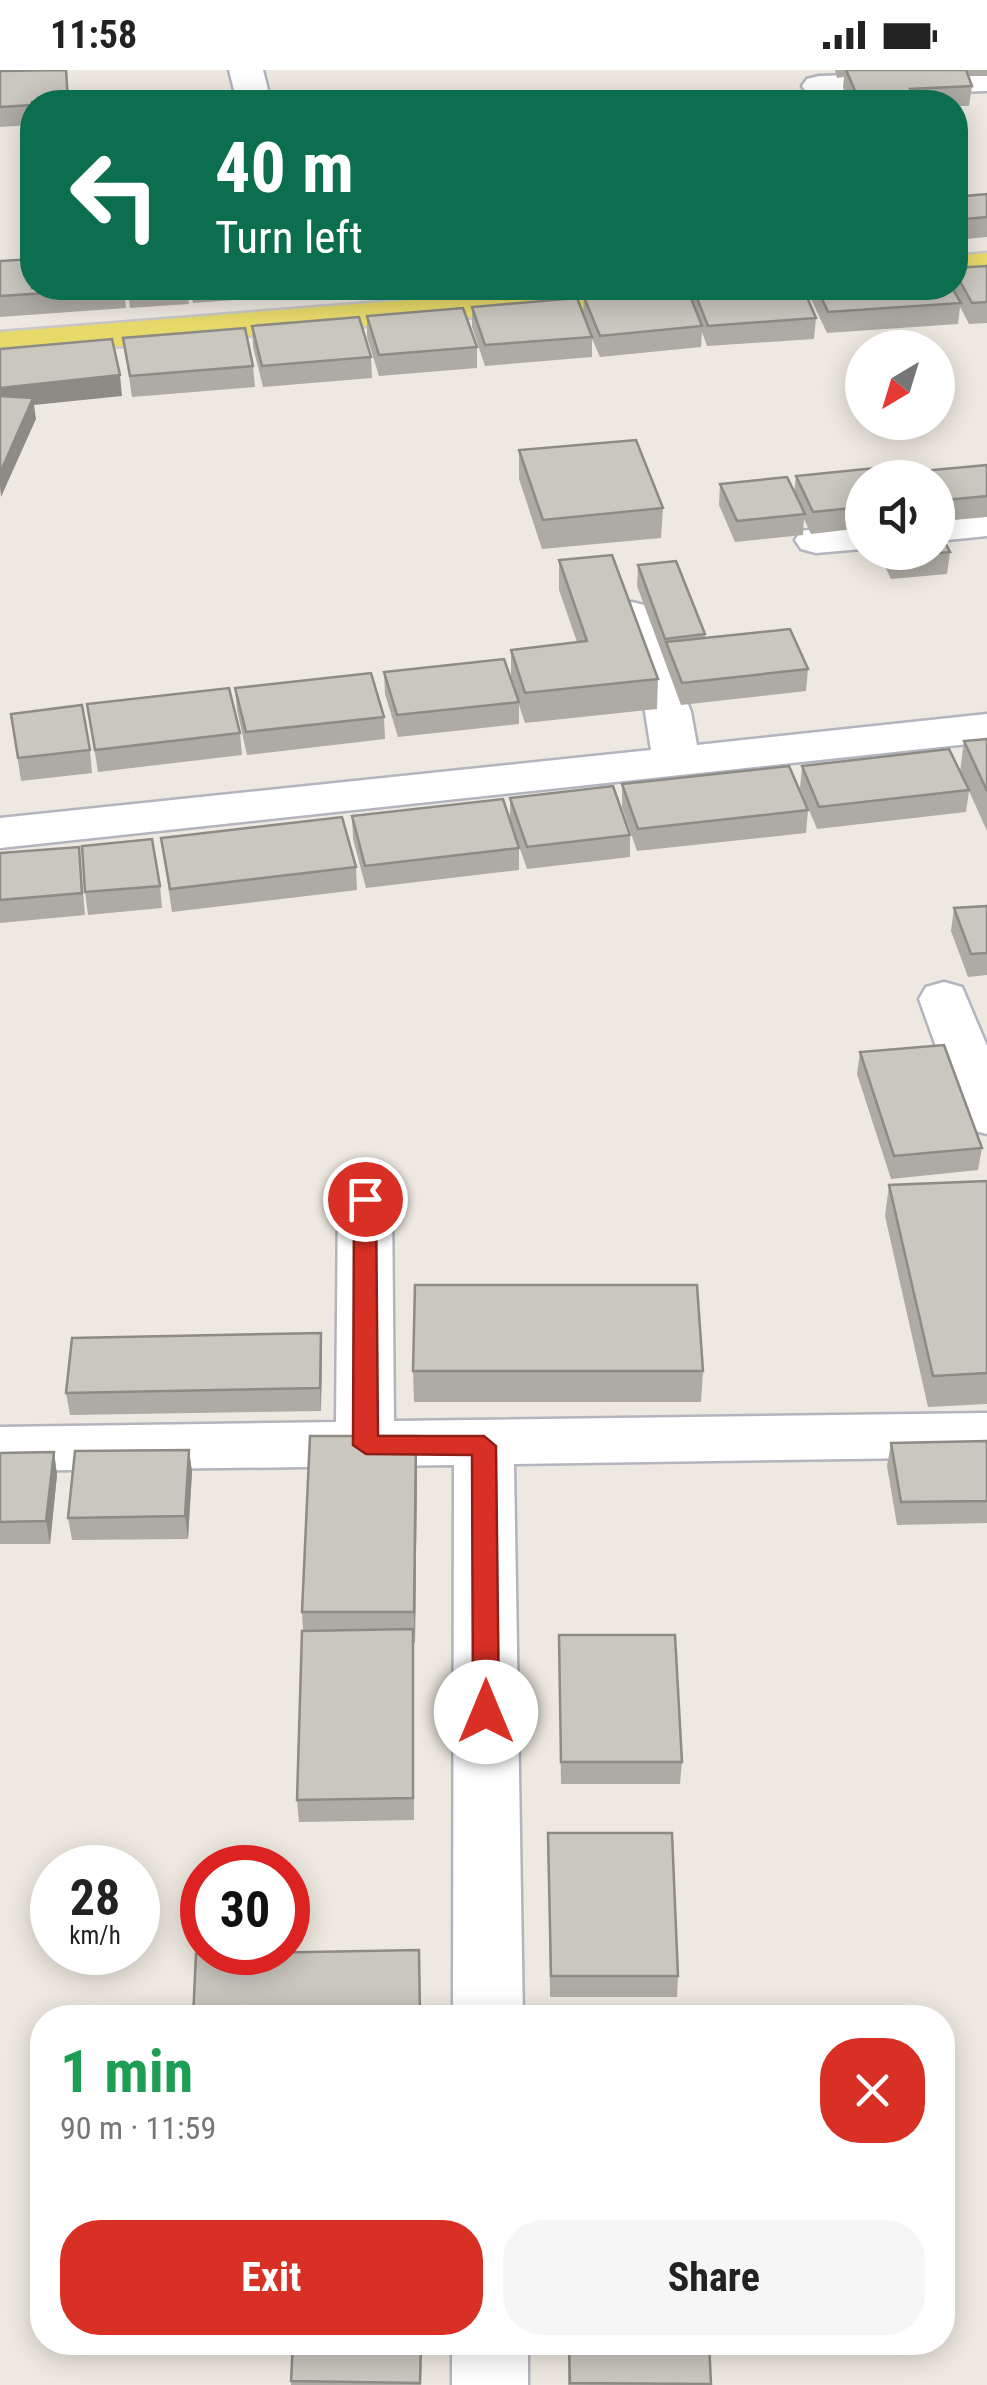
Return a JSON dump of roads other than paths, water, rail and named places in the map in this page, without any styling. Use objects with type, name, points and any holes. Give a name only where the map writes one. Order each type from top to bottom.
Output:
[{"type":"main road","points":[[0,344],[548,300]]},
{"type":"street","points":[[820,86],[987,81]]},
{"type":"street","points":[[955,526],[987,523]]},
{"type":"street","points":[[816,540],[845,537]]},
{"type":"street","points":[[616,573],[668,712],[676,760]]},
{"type":"street","points":[[0,833],[987,728]]},
{"type":"street","points":[[944,999],[987,1116]]},
{"type":"street","points":[[365,1199],[366,1445]]},
{"type":"street","points":[[0,1450],[484,1446],[987,1435]]},
{"type":"street","points":[[484,1446],[488,2005]]},
{"type":"street","points":[[490,2355],[490,2385]]}]
